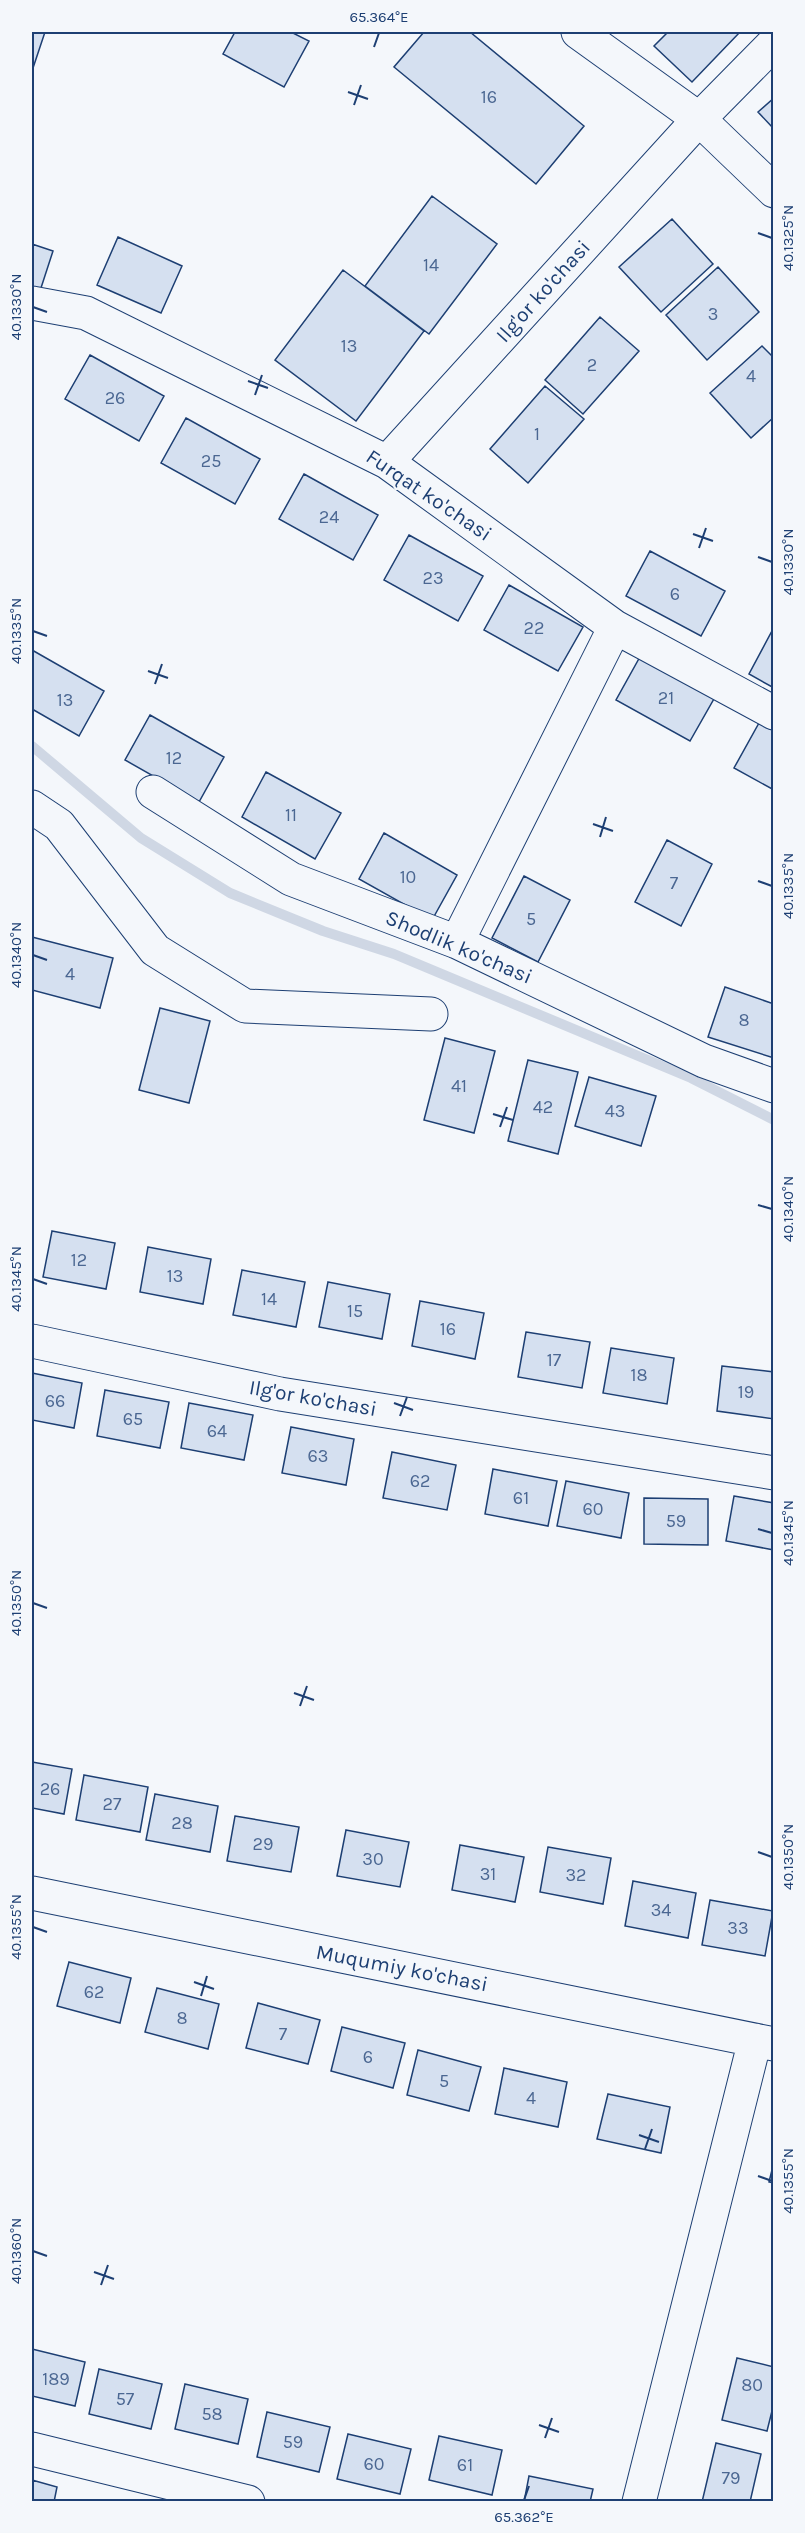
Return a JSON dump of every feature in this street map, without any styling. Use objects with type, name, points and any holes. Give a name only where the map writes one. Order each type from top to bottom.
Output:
[{"type":"street","points":[[578,32],[699,119],[774,190]]},
{"type":"street","name":"Ilg'or ko'chasi","points":[[387,462],[699,119],[774,42]]},
{"type":"street","name":"Furqat ko'chasi","points":[[32,303],[87,313],[387,462],[615,627],[774,713]]},
{"type":"street","points":[[457,942],[615,627]]},
{"type":"street","name":"Shodlik ko'chasi","points":[[153,792],[291,879],[457,942],[704,1061],[774,1086]]},
{"type":"street","points":[[32,807],[59,825],[155,950],[245,1006],[431,1014]]},
{"type":"street","name":"Ilg'or ko'chasi","points":[[32,1341],[280,1394],[774,1473]]},
{"type":"street","name":"Muqumiy ko'chasi","points":[[32,1893],[764,2042]]},
{"type":"street","points":[[639,2502],[764,2042]]},
{"type":"street","points":[[32,2449],[248,2502]]},
{"type":"building","points":[[32,32],[45,32],[32,71]]},
{"type":"building","points":[[235,32],[291,32],[309,41],[284,87],[223,54]]},
{"type":"building","points":[[424,32],[470,32],[584,126],[536,184],[394,67]]},
{"type":"building","points":[[668,32],[740,32],[692,82],[654,46]]},
{"type":"building","points":[[774,98],[774,129],[758,112]]},
{"type":"building","points":[[432,196],[497,244],[429,334],[365,286]]},
{"type":"building","points":[[672,219],[713,264],[661,312],[619,267]]},
{"type":"building","points":[[118,237],[182,266],[161,313],[97,285]]},
{"type":"building","points":[[32,244],[53,251],[39,294],[32,292]]},
{"type":"building","points":[[718,267],[759,312],[707,360],[666,315]]},
{"type":"building","points":[[343,270],[424,331],[356,421],[275,360]]},
{"type":"building","points":[[600,317],[639,351],[583,414],[545,380]]},
{"type":"building","points":[[762,346],[774,358],[774,417],[751,438],[710,393]]},
{"type":"building","points":[[90,355],[164,396],[139,441],[65,399]]},
{"type":"building","points":[[545,386],[584,419],[528,483],[490,449]]},
{"type":"building","points":[[186,418],[260,459],[235,504],[161,463]]},
{"type":"building","points":[[304,474],[378,515],[353,560],[279,519]]},
{"type":"building","points":[[409,535],[483,576],[458,621],[384,580]]},
{"type":"building","points":[[650,551],[725,591],[701,636],[626,596]]},
{"type":"building","points":[[509,585],[583,627],[558,671],[484,630]]},
{"type":"building","points":[[774,630],[774,688],[749,674]]},
{"type":"building","points":[[32,650],[104,691],[79,736],[32,709]]},
{"type":"building","points":[[641,655],[715,697],[690,741],[616,700]]},
{"type":"building","points":[[150,715],[224,757],[199,802],[125,760]]},
{"type":"building","points":[[759,723],[774,731],[774,790],[734,768]]},
{"type":"building","points":[[266,772],[341,813],[315,859],[242,817]]},
{"type":"building","points":[[384,833],[457,875],[432,920],[359,879]]},
{"type":"building","points":[[667,840],[712,864],[681,926],[635,902]]},
{"type":"building","points":[[524,876],[570,900],[538,962],[492,938]]},
{"type":"building","points":[[32,937],[113,958],[100,1008],[32,990]]},
{"type":"building","points":[[725,987],[774,1004],[774,1058],[708,1037]]},
{"type":"building","points":[[160,1008],[210,1021],[189,1103],[139,1090]]},
{"type":"building","points":[[445,1038],[495,1051],[474,1133],[424,1120]]},
{"type":"building","points":[[528,1060],[578,1072],[558,1154],[508,1141]]},
{"type":"building","points":[[589,1077],[656,1096],[641,1146],[575,1126]]},
{"type":"building","points":[[52,1231],[115,1243],[106,1289],[43,1277]]},
{"type":"building","points":[[148,1247],[211,1259],[203,1304],[140,1292]]},
{"type":"building","points":[[242,1270],[305,1282],[296,1327],[233,1315]]},
{"type":"building","points":[[328,1282],[390,1294],[382,1339],[319,1327]]},
{"type":"building","points":[[420,1301],[484,1313],[475,1359],[412,1346]]},
{"type":"building","points":[[526,1332],[590,1342],[582,1388],[518,1377]]},
{"type":"building","points":[[611,1348],[674,1358],[667,1404],[603,1393]]},
{"type":"building","points":[[722,1366],[774,1372],[774,1419],[717,1411]]},
{"type":"building","points":[[32,1373],[82,1383],[74,1428],[32,1420]]},
{"type":"building","points":[[105,1390],[169,1402],[160,1448],[97,1436]]},
{"type":"building","points":[[189,1403],[253,1415],[244,1460],[181,1448]]},
{"type":"building","points":[[291,1427],[354,1439],[346,1485],[282,1473]]},
{"type":"building","points":[[392,1452],[456,1465],[447,1510],[383,1498]]},
{"type":"building","points":[[493,1469],[557,1481],[548,1526],[485,1514]]},
{"type":"building","points":[[566,1481],[629,1493],[621,1538],[557,1526]]},
{"type":"building","points":[[734,1496],[774,1503],[774,1550],[726,1541]]},
{"type":"building","points":[[644,1498],[708,1499],[708,1545],[644,1544]]},
{"type":"building","points":[[32,1762],[72,1769],[64,1814],[32,1808]]},
{"type":"building","points":[[84,1775],[148,1787],[140,1832],[76,1820]]},
{"type":"building","points":[[155,1794],[218,1806],[210,1852],[146,1840]]},
{"type":"building","points":[[235,1816],[299,1827],[291,1872],[227,1861]]},
{"type":"building","points":[[346,1830],[409,1842],[400,1887],[337,1876]]},
{"type":"building","points":[[460,1845],[524,1857],[515,1902],[452,1890]]},
{"type":"building","points":[[548,1847],[611,1858],[603,1904],[540,1892]]},
{"type":"building","points":[[633,1881],[696,1893],[688,1938],[625,1926]]},
{"type":"building","points":[[710,1900],[773,1911],[765,1956],[702,1945]]},
{"type":"building","points":[[69,1962],[131,1978],[120,2023],[57,2006]]},
{"type":"building","points":[[157,1988],[219,2004],[208,2049],[145,2032]]},
{"type":"building","points":[[258,2003],[320,2020],[308,2064],[246,2048]]},
{"type":"building","points":[[342,2027],[405,2043],[393,2088],[331,2071]]},
{"type":"building","points":[[418,2050],[481,2067],[469,2111],[407,2095]]},
{"type":"building","points":[[504,2068],[567,2082],[558,2127],[495,2114]]},
{"type":"building","points":[[608,2094],[670,2107],[661,2153],[597,2139]]},
{"type":"building","points":[[774,2162],[774,2183],[769,2182]]},
{"type":"building","points":[[32,2349],[85,2362],[75,2406],[32,2396]]},
{"type":"building","points":[[737,2358],[774,2367],[774,2403],[767,2431],[722,2420]]},
{"type":"building","points":[[99,2369],[162,2384],[151,2429],[89,2414]]},
{"type":"building","points":[[185,2384],[248,2399],[238,2444],[175,2429]]},
{"type":"building","points":[[267,2412],[330,2427],[319,2472],[257,2457]]},
{"type":"building","points":[[348,2434],[411,2449],[400,2494],[337,2479]]},
{"type":"building","points":[[439,2436],[502,2450],[492,2495],[429,2480]]},
{"type":"building","points":[[716,2443],[761,2454],[750,2502],[702,2502]]},
{"type":"building","points":[[529,2476],[593,2489],[590,2502],[524,2502]]},
{"type":"building","points":[[32,2480],[57,2487],[54,2502],[32,2502]]},
{"type":"waterway","points":[[32,746],[141,838],[230,893],[323,931],[394,954],[691,1078],[774,1120]]}]
